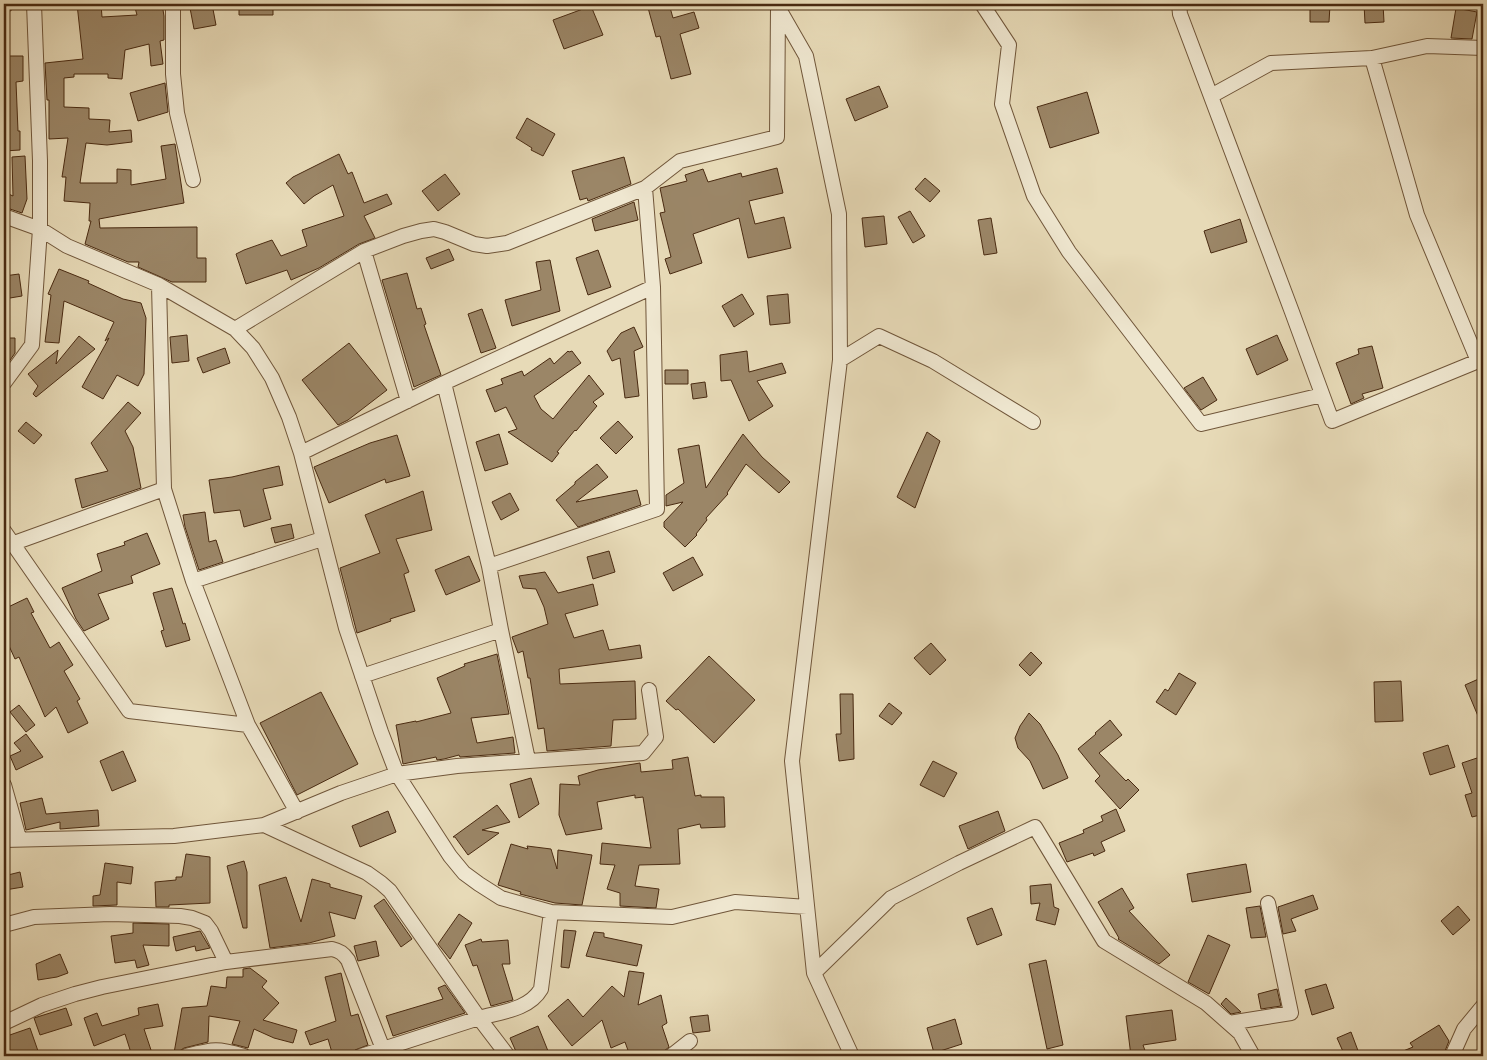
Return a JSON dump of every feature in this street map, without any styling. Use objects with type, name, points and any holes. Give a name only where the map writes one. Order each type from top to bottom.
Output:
[{"type":"street","points":[[4,383],[32,345],[40,229],[40,161],[34,4]]},
{"type":"street","points":[[173,4],[173,74],[177,113],[193,180]]},
{"type":"street","points":[[982,4],[1009,45],[1002,104],[1034,196],[1069,252],[1201,424],[1322,395]]},
{"type":"street","points":[[1179,4],[1180,14],[1332,421],[1481,360],[1417,215],[1372,58]]},
{"type":"street","points":[[235,328],[364,251],[402,236],[421,230],[434,229],[474,244],[487,246],[507,243],[645,188],[680,161],[777,137],[778,6]]},
{"type":"street","points":[[778,6],[806,56],[839,214],[840,360],[792,761],[814,973],[852,1056]]},
{"type":"street","points":[[1211,96],[1271,63],[1372,58],[1427,46],[1483,48]]},
{"type":"street","points":[[488,566],[657,509],[653,287],[645,188]]},
{"type":"street","points":[[4,216],[40,229],[67,246],[159,285],[235,328],[253,348],[272,378],[302,453],[322,539],[346,628],[397,774],[450,856],[464,873],[501,898],[551,912],[672,917],[735,902],[807,907]]},
{"type":"street","points":[[364,251],[408,401]]},
{"type":"street","points":[[159,285],[164,489],[193,581],[248,725],[297,812]]},
{"type":"street","points":[[302,453],[444,383],[653,287]]},
{"type":"street","points":[[840,360],[879,336],[933,361],[1033,422]]},
{"type":"street","points":[[444,383],[488,566],[528,760]]},
{"type":"street","points":[[14,543],[164,489]]},
{"type":"street","points":[[4,530],[129,710],[248,725]]},
{"type":"street","points":[[193,581],[322,539]]},
{"type":"street","points":[[362,676],[501,630]]},
{"type":"street","points":[[4,840],[19,838],[174,836],[264,824],[341,793],[397,774],[457,766],[528,760],[643,754],[656,737],[648,690]]},
{"type":"street","points":[[4,785],[19,838]]},
{"type":"street","points":[[264,824],[367,873],[381,882],[390,891],[508,1056]]},
{"type":"street","points":[[814,973],[891,898],[1035,827],[1104,941],[1206,1003],[1240,1033],[1253,1056]]},
{"type":"street","points":[[1229,1023],[1291,1013],[1268,903]]},
{"type":"street","points":[[361,1056],[530,1003],[537,997],[541,989],[551,912]]},
{"type":"street","points":[[4,925],[34,916],[110,914],[186,917],[205,923],[226,962]]},
{"type":"street","points":[[4,1023],[42,1005],[74,994],[226,962],[332,949],[340,951],[348,960],[383,1049]]},
{"type":"street","points":[[1452,1056],[1464,1029],[1483,1006]]},
{"type":"street","points":[[671,1056],[690,1041]]},
{"type":"street","points":[[186,1056],[217,1049],[244,1056]]},
{"type":"building","points":[[77,4],[101,4],[102,17],[137,15],[134,4],[162,4],[164,40],[160,41],[163,64],[151,66],[149,44],[125,50],[122,79],[108,78],[108,74],[74,74],[74,77],[64,78],[64,107],[89,108],[89,119],[110,120],[109,132],[131,130],[132,142],[107,145],[86,143],[80,183],[117,183],[117,169],[131,170],[131,185],[166,179],[161,146],[175,144],[184,203],[99,219],[100,228],[197,227],[197,258],[206,258],[206,282],[172,282],[138,267],[139,262],[128,262],[85,244],[91,221],[89,221],[90,203],[64,201],[66,177],[62,177],[68,138],[49,139],[49,100],[47,100],[45,63],[83,59]]},
{"type":"building","points":[[212,4],[216,25],[194,29],[190,8]]},
{"type":"building","points":[[239,4],[273,4],[273,15],[239,15]]},
{"type":"building","points":[[647,4],[669,4],[673,18],[694,12],[699,28],[680,34],[691,74],[671,79],[660,36],[656,37]]},
{"type":"building","points":[[1310,4],[1330,5],[1329,22],[1310,22]]},
{"type":"building","points":[[1364,4],[1383,4],[1384,22],[1365,23]]},
{"type":"building","points":[[591,6],[603,35],[564,49],[553,20]]},
{"type":"building","points":[[1456,8],[1477,12],[1472,39],[1451,38]]},
{"type":"building","points":[[4,56],[23,56],[23,81],[16,82],[20,150],[4,151]]},
{"type":"building","points":[[165,83],[168,112],[138,121],[130,93]]},
{"type":"building","points":[[879,86],[888,107],[855,121],[846,99]]},
{"type":"building","points":[[1087,92],[1099,133],[1050,148],[1037,107]]},
{"type":"building","points":[[527,118],[555,134],[543,156],[531,150],[532,148],[516,138]]},
{"type":"building","points":[[339,154],[348,174],[352,172],[364,203],[387,194],[392,204],[364,216],[375,238],[359,244],[319,268],[291,280],[287,270],[246,284],[236,254],[272,240],[281,256],[307,246],[302,230],[344,216],[333,185],[304,204],[286,183],[293,177]]},
{"type":"building","points":[[25,156],[27,199],[22,213],[4,207],[4,192],[13,196],[12,157]]},
{"type":"building","points":[[624,157],[631,184],[588,201],[587,198],[580,200],[572,171]]},
{"type":"building","points":[[777,168],[783,193],[749,201],[755,224],[784,217],[791,248],[748,258],[739,218],[693,234],[702,263],[670,274],[665,259],[671,257],[660,213],[665,212],[660,188],[687,181],[685,175],[703,169],[708,182],[741,173],[742,177]]},
{"type":"building","points":[[445,174],[460,194],[438,211],[422,191]]},
{"type":"building","points":[[925,178],[940,191],[930,202],[915,189]]},
{"type":"building","points":[[634,202],[638,220],[595,231],[592,219]]},
{"type":"building","points":[[910,211],[925,236],[913,243],[898,217]]},
{"type":"building","points":[[884,216],[887,244],[865,247],[862,218]]},
{"type":"building","points":[[991,218],[997,253],[984,255],[978,220]]},
{"type":"building","points":[[1240,219],[1247,242],[1211,253],[1204,231]]},
{"type":"building","points":[[449,249],[454,260],[431,269],[426,258]]},
{"type":"building","points":[[598,250],[611,287],[588,295],[576,258]]},
{"type":"building","points":[[550,260],[560,311],[512,326],[505,300],[541,290],[536,262]]},
{"type":"building","points":[[59,269],[89,281],[88,283],[123,299],[141,303],[146,318],[144,374],[138,386],[117,375],[103,399],[82,387],[109,338],[105,341],[114,322],[64,301],[59,343],[45,342],[51,295],[48,294]]},
{"type":"building","points":[[407,273],[417,309],[421,308],[426,324],[424,325],[441,375],[414,387],[382,280]]},
{"type":"building","points":[[19,274],[22,296],[4,299],[4,276]]},
{"type":"building","points":[[742,294],[754,314],[734,327],[722,306]]},
{"type":"building","points":[[788,294],[790,323],[770,325],[767,296]]},
{"type":"building","points":[[482,309],[496,348],[481,353],[468,314]]},
{"type":"building","points":[[634,327],[643,347],[634,351],[639,396],[625,398],[620,358],[612,361],[607,351],[621,333]]},
{"type":"building","points":[[187,335],[189,361],[172,363],[170,337]]},
{"type":"building","points":[[1277,335],[1288,360],[1257,375],[1246,349]]},
{"type":"building","points":[[79,336],[95,349],[36,397],[33,394],[38,386],[28,374],[58,350],[56,364]]},
{"type":"building","points":[[4,338],[15,338],[15,353],[8,363],[4,363]]},
{"type":"building","points":[[349,343],[387,390],[348,420],[338,425],[302,380]]},
{"type":"building","points":[[1372,346],[1383,388],[1362,394],[1364,398],[1351,404],[1336,363],[1359,354],[1358,349]]},
{"type":"building","points":[[225,348],[230,363],[203,373],[197,358]]},
{"type":"building","points":[[568,351],[572,351],[581,363],[534,396],[541,409],[553,419],[589,375],[604,394],[593,402],[597,406],[557,452],[559,453],[552,462],[508,432],[517,429],[506,407],[495,412],[486,390],[503,384],[501,379],[522,371],[524,376],[550,358],[554,364]]},
{"type":"building","points":[[747,351],[749,372],[782,363],[786,373],[757,381],[773,406],[749,421],[731,380],[721,381],[720,355]]},
{"type":"building","points":[[665,370],[688,370],[688,384],[665,384]]},
{"type":"building","points":[[1203,377],[1217,400],[1201,410],[1184,388]]},
{"type":"building","points":[[705,382],[707,397],[693,399],[691,384]]},
{"type":"building","points":[[128,402],[141,413],[125,431],[133,447],[141,488],[82,508],[75,479],[108,471],[91,443]]},
{"type":"building","points":[[618,421],[633,437],[616,454],[600,438]]},
{"type":"building","points":[[26,422],[42,435],[34,444],[18,431]]},
{"type":"building","points":[[927,432],[940,441],[915,508],[897,497]]},
{"type":"building","points":[[499,434],[508,464],[485,471],[476,442]]},
{"type":"building","points":[[743,434],[762,457],[790,482],[779,493],[746,464],[728,494],[706,518],[707,520],[697,535],[685,547],[664,527],[664,522],[683,502],[666,506],[666,495],[684,483],[678,449],[699,445],[706,488]]},
{"type":"building","points":[[397,435],[410,476],[386,483],[385,479],[329,503],[314,467],[370,443]]},
{"type":"building","points":[[597,464],[608,477],[576,502],[637,490],[641,505],[578,527],[556,500]]},
{"type":"building","points":[[279,466],[283,485],[263,489],[271,519],[244,527],[240,510],[214,513],[209,480],[232,477]]},
{"type":"building","points":[[423,491],[432,530],[396,539],[409,572],[404,575],[415,611],[357,633],[340,568],[380,553],[365,515]]},
{"type":"building","points":[[510,493],[519,510],[501,520],[492,502]]},
{"type":"building","points":[[205,512],[209,542],[216,540],[223,562],[199,570],[183,515]]},
{"type":"building","points":[[291,524],[294,538],[275,543],[271,528]]},
{"type":"building","points":[[147,533],[160,564],[131,576],[133,583],[98,594],[109,619],[84,631],[76,619],[62,588],[102,571],[97,554],[125,545],[124,542]]},
{"type":"building","points":[[609,551],[615,572],[593,579],[587,557]]},
{"type":"building","points":[[469,556],[480,581],[446,595],[435,570]]},
{"type":"building","points":[[693,557],[703,575],[673,591],[663,573]]},
{"type":"building","points":[[545,572],[558,593],[593,584],[598,605],[565,614],[574,638],[603,630],[609,650],[640,645],[642,658],[559,669],[560,684],[635,681],[636,719],[613,720],[611,746],[547,751],[544,728],[538,729],[530,678],[528,678],[523,651],[518,653],[512,637],[548,624],[544,607],[536,589],[523,588],[519,576]]},
{"type":"building","points":[[172,588],[190,640],[166,647],[161,631],[164,630],[153,593]]},
{"type":"building","points":[[27,598],[34,612],[31,613],[50,648],[59,642],[73,665],[64,671],[80,699],[77,701],[88,723],[68,733],[56,707],[45,717],[19,657],[15,659],[4,635],[4,609]]},
{"type":"building","points":[[931,643],[946,660],[930,675],[914,658]]},
{"type":"building","points":[[1031,652],[1042,663],[1030,676],[1019,665]]},
{"type":"building","points":[[497,654],[509,714],[471,718],[477,743],[513,737],[515,753],[460,757],[459,755],[437,760],[436,757],[403,764],[396,725],[451,713],[437,678],[465,666],[464,664]]},
{"type":"building","points":[[709,656],[755,700],[714,743],[678,709],[676,710],[666,701]]},
{"type":"building","points":[[1179,673],[1196,683],[1176,715],[1156,702],[1165,689],[1168,691]]},
{"type":"building","points":[[1483,677],[1483,728],[1465,685]]},
{"type":"building","points":[[1401,681],[1403,721],[1375,722],[1374,682]]},
{"type":"building","points":[[321,692],[358,764],[297,795],[260,723]]},
{"type":"building","points":[[840,694],[853,694],[854,759],[839,761],[836,734],[841,734]]},
{"type":"building","points":[[889,703],[902,713],[892,725],[879,716]]},
{"type":"building","points":[[19,705],[35,725],[26,732],[10,712]]},
{"type":"building","points":[[1029,713],[1040,724],[1058,755],[1068,778],[1043,789],[1030,761],[1018,748],[1015,738],[1020,726]]},
{"type":"building","points":[[1110,720],[1122,735],[1099,753],[1126,781],[1128,779],[1139,790],[1120,809],[1095,781],[1100,776],[1078,749]]},
{"type":"building","points":[[26,734],[43,757],[16,770],[10,756],[21,751],[14,743]]},
{"type":"building","points":[[1448,745],[1455,767],[1430,775],[1423,753]]},
{"type":"building","points":[[123,751],[136,781],[112,791],[100,761]]},
{"type":"building","points":[[1483,756],[1483,819],[1481,819],[1480,815],[1472,817],[1465,795],[1472,793],[1462,763]]},
{"type":"building","points":[[688,757],[695,796],[724,797],[725,827],[701,828],[700,824],[678,829],[680,864],[639,865],[635,886],[659,889],[656,908],[620,906],[620,893],[607,889],[615,865],[600,864],[602,843],[651,848],[643,797],[635,798],[635,795],[597,802],[602,829],[566,835],[559,815],[560,784],[580,785],[578,776],[598,770],[640,763],[641,772],[673,769],[672,760]]},
{"type":"building","points":[[933,761],[957,773],[944,797],[920,785]]},
{"type":"building","points":[[531,778],[539,804],[519,818],[510,784]]},
{"type":"building","points":[[42,798],[46,814],[98,810],[99,826],[60,829],[60,822],[26,830],[20,803]]},
{"type":"building","points":[[497,805],[510,822],[482,830],[499,833],[468,855],[455,837],[453,837]]},
{"type":"building","points":[[1116,809],[1125,831],[1101,842],[1105,851],[1094,856],[1093,853],[1067,862],[1059,843],[1084,833],[1083,830],[1103,821],[1101,816]]},
{"type":"building","points":[[388,811],[396,832],[360,847],[352,826]]},
{"type":"building","points":[[998,811],[1005,831],[968,849],[959,826]]},
{"type":"building","points":[[511,844],[528,849],[527,846],[551,849],[557,869],[558,850],[592,855],[582,905],[555,903],[520,894],[521,892],[498,885]]},
{"type":"building","points":[[186,854],[210,857],[210,903],[156,907],[155,882],[176,880],[176,877],[182,877]]},
{"type":"building","points":[[244,861],[247,872],[247,928],[243,928],[227,866]]},
{"type":"building","points":[[105,863],[133,867],[131,884],[117,882],[117,905],[93,906],[93,896],[100,895]]},
{"type":"building","points":[[1246,864],[1251,892],[1192,902],[1187,874]]},
{"type":"building","points":[[20,872],[23,887],[5,890],[4,876]]},
{"type":"building","points":[[286,877],[301,922],[312,879],[330,884],[330,887],[362,896],[355,919],[329,912],[335,936],[309,943],[270,948],[259,885]]},
{"type":"building","points":[[1051,884],[1054,907],[1059,909],[1055,925],[1036,920],[1040,903],[1031,904],[1030,886]]},
{"type":"building","points":[[1122,888],[1134,908],[1129,911],[1170,955],[1159,964],[1118,939],[1098,902]]},
{"type":"building","points":[[1313,895],[1318,909],[1291,919],[1296,931],[1283,934],[1278,907]]},
{"type":"building","points":[[384,899],[412,939],[401,947],[374,906]]},
{"type":"building","points":[[1260,906],[1266,937],[1251,938],[1246,908]]},
{"type":"building","points":[[1458,906],[1470,920],[1453,935],[1441,921]]},
{"type":"building","points":[[992,908],[1002,935],[977,945],[967,918]]},
{"type":"building","points":[[459,914],[472,923],[450,959],[438,944]]},
{"type":"building","points":[[133,923],[169,924],[169,946],[143,945],[149,965],[137,968],[135,960],[115,963],[111,936],[133,933]]},
{"type":"building","points":[[564,930],[576,931],[569,968],[561,967]]},
{"type":"building","points":[[200,931],[210,948],[196,951],[195,946],[176,951],[173,937]]},
{"type":"building","points":[[594,932],[604,933],[604,937],[642,945],[637,966],[586,956]]},
{"type":"building","points":[[1208,935],[1230,945],[1209,994],[1188,982]]},
{"type":"building","points":[[481,939],[482,942],[508,940],[510,964],[502,964],[513,1000],[491,1006],[477,965],[473,966],[465,945]]},
{"type":"building","points":[[376,941],[379,956],[358,961],[354,946]]},
{"type":"building","points":[[60,954],[68,973],[38,980],[36,964]]},
{"type":"building","points":[[1046,960],[1063,1045],[1047,1049],[1029,964]]},
{"type":"building","points":[[250,968],[267,981],[262,987],[279,1003],[263,1020],[297,1030],[293,1043],[274,1038],[254,1029],[248,1048],[232,1044],[240,1021],[209,1016],[208,1042],[184,1048],[174,1053],[182,1008],[207,1006],[211,986],[226,988],[227,977],[243,977],[243,969]]},
{"type":"building","points":[[629,971],[644,973],[638,1005],[661,995],[667,1023],[662,1026],[669,1047],[663,1052],[662,1056],[630,1056],[625,1042],[611,1048],[602,1020],[572,1046],[548,1016],[568,999],[583,1017],[612,986],[624,997]]},
{"type":"building","points":[[341,973],[351,1016],[358,1014],[368,1045],[355,1050],[352,1056],[333,1056],[328,1039],[310,1045],[305,1032],[336,1021],[325,977]]},
{"type":"building","points":[[1326,984],[1334,1008],[1312,1015],[1305,990]]},
{"type":"building","points":[[445,985],[465,1013],[393,1036],[386,1016],[443,999],[438,988]]},
{"type":"building","points":[[1277,989],[1281,1006],[1261,1009],[1258,994]]},
{"type":"building","points":[[1226,998],[1241,1012],[1231,1014],[1221,1004]]},
{"type":"building","points":[[158,1004],[163,1026],[144,1029],[153,1056],[132,1056],[125,1034],[94,1046],[84,1018],[97,1013],[102,1026],[139,1015],[138,1008]]},
{"type":"building","points":[[66,1008],[72,1025],[40,1035],[34,1018]]},
{"type":"building","points":[[1172,1010],[1176,1040],[1143,1045],[1147,1056],[1131,1056],[1126,1016]]},
{"type":"building","points":[[708,1015],[710,1031],[693,1033],[690,1017]]},
{"type":"building","points":[[955,1019],[962,1044],[934,1053],[927,1028]]},
{"type":"building","points":[[1439,1025],[1449,1041],[1443,1056],[1391,1056],[1413,1047],[1410,1043]]},
{"type":"building","points":[[538,1026],[548,1051],[535,1056],[518,1056],[510,1038]]},
{"type":"building","points":[[30,1028],[38,1051],[22,1056],[4,1056],[4,1037]]},
{"type":"building","points":[[1351,1032],[1360,1056],[1345,1056],[1337,1038]]}]
